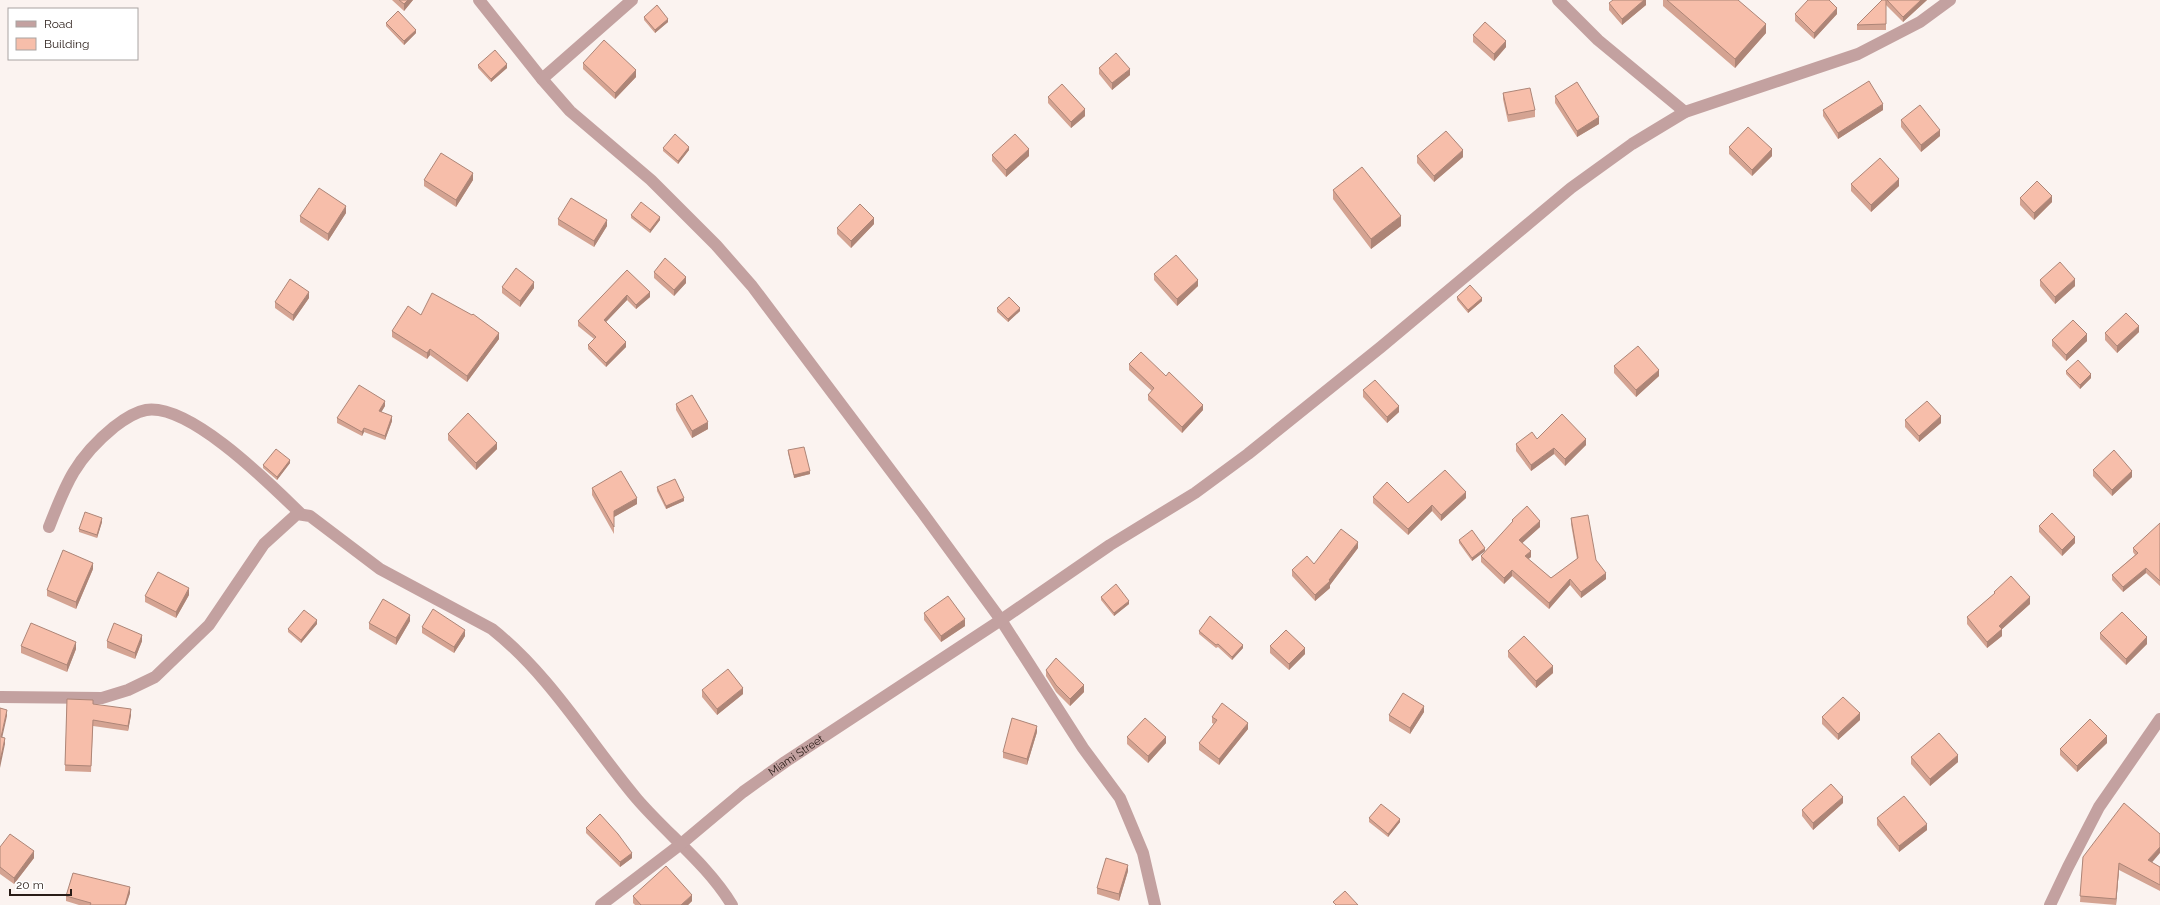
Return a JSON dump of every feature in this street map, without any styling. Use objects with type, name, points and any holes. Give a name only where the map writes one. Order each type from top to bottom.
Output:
[{"type":"street","points":[[479,0],[542,80],[592,132],[651,180],[716,245],[752,286],[828,386],[1001,620],[1083,748],[1120,798],[1143,853],[1154,905]]},
{"type":"street","points":[[542,80],[632,0]]},
{"type":"street","points":[[1558,0],[1598,40],[1685,112]]},
{"type":"street","name":"Miami Street","points":[[601,905],[682,844],[743,792],[785,762],[1001,620],[1110,545],[1195,493],[1248,454],[1370,357],[1571,188],[1632,144],[1685,112],[1858,54],[1920,22],[1950,0]]},
{"type":"street","points":[[48,527],[65,487],[81,459],[103,436],[124,420],[146,410],[170,413],[192,423],[236,454],[301,514]]},
{"type":"street","points":[[0,698],[102,698],[128,690],[155,676],[209,625],[264,544],[294,516],[301,514],[310,516],[380,569],[492,629],[507,641],[562,700],[637,799],[682,844],[732,905]]},
{"type":"street","points":[[2050,905],[2099,807],[2160,719]]},
{"type":"building","points":[[399,0],[408,0],[404,4]]},
{"type":"building","points":[[1613,0],[1644,0],[1622,19],[1609,3]]},
{"type":"building","points":[[1667,0],[1738,0],[1766,24],[1735,59]]},
{"type":"building","points":[[1808,0],[1829,0],[1837,8],[1814,33],[1795,14]]},
{"type":"building","points":[[1882,0],[1886,0],[1886,24],[1857,25]]},
{"type":"building","points":[[1887,0],[1921,0],[1903,17]]},
{"type":"building","points":[[657,5],[668,19],[655,30],[644,17]]},
{"type":"building","points":[[398,11],[416,30],[404,41],[386,23]]},
{"type":"building","points":[[1485,22],[1506,41],[1494,54],[1473,35]]},
{"type":"building","points":[[604,40],[636,70],[615,93],[583,63]]},
{"type":"building","points":[[495,50],[507,64],[491,79],[478,65]]},
{"type":"building","points":[[1116,53],[1130,69],[1112,83],[1099,68]]},
{"type":"building","points":[[1869,81],[1883,104],[1838,133],[1823,110]]},
{"type":"building","points":[[1577,82],[1599,117],[1577,131],[1555,96]]},
{"type":"building","points":[[1062,84],[1085,109],[1071,122],[1048,97]]},
{"type":"building","points":[[1530,88],[1535,110],[1508,115],[1503,93]]},
{"type":"building","points":[[1920,105],[1940,130],[1921,145],[1901,120]]},
{"type":"building","points":[[1748,127],[1772,149],[1752,170],[1729,147]]},
{"type":"building","points":[[1446,131],[1463,150],[1434,176],[1417,156]]},
{"type":"building","points":[[675,134],[689,147],[678,161],[663,148]]},
{"type":"building","points":[[1015,134],[1029,149],[1006,170],[992,155]]},
{"type":"building","points":[[441,153],[473,173],[456,200],[424,180]]},
{"type":"building","points":[[1880,158],[1899,179],[1871,205],[1851,184]]},
{"type":"building","points":[[1362,167],[1401,216],[1371,239],[1333,190]]},
{"type":"building","points":[[2037,181],[2052,196],[2034,213],[2020,198]]},
{"type":"building","points":[[319,188],[346,206],[328,234],[300,216]]},
{"type":"building","points":[[571,198],[607,220],[594,241],[558,219]]},
{"type":"building","points":[[641,202],[660,217],[650,230],[631,215]]},
{"type":"building","points":[[860,204],[874,218],[851,241],[837,228]]},
{"type":"building","points":[[1176,255],[1198,280],[1177,299],[1154,274]]},
{"type":"building","points":[[665,258],[686,277],[674,290],[654,272]]},
{"type":"building","points":[[2060,262],[2075,279],[2055,297],[2040,280]]},
{"type":"building","points":[[516,268],[534,282],[520,301],[502,287]]},
{"type":"building","points":[[627,270],[650,292],[636,305],[627,295],[604,320],[626,342],[606,363],[588,345],[596,337],[578,321]]},
{"type":"building","points":[[290,279],[309,292],[293,315],[275,302]]},
{"type":"building","points":[[1470,285],[1482,298],[1468,310],[1457,297]]},
{"type":"building","points":[[432,293],[472,315],[473,314],[499,333],[467,376],[430,349],[427,353],[392,331],[408,306],[421,315]]},
{"type":"building","points":[[1009,297],[1020,308],[1008,319],[997,308]]},
{"type":"building","points":[[2126,313],[2139,326],[2117,346],[2105,333]]},
{"type":"building","points":[[2073,320],[2087,334],[2066,355],[2052,340]]},
{"type":"building","points":[[1638,346],[1659,370],[1636,390],[1614,366]]},
{"type":"building","points":[[1141,352],[1166,376],[1169,372],[1203,405],[1182,427],[1148,395],[1154,388],[1129,364]]},
{"type":"building","points":[[2078,360],[2091,374],[2080,385],[2066,371]]},
{"type":"building","points":[[1375,380],[1399,406],[1387,417],[1363,390]]},
{"type":"building","points":[[359,385],[385,401],[379,411],[392,416],[385,436],[364,428],[362,432],[337,418]]},
{"type":"building","points":[[692,395],[708,422],[692,431],[676,404]]},
{"type":"building","points":[[1927,401],[1941,416],[1919,436],[1905,420]]},
{"type":"building","points":[[468,413],[497,443],[476,463],[448,434]]},
{"type":"building","points":[[1562,414],[1586,439],[1565,459],[1554,448],[1531,465],[1516,444],[1532,432],[1537,439]]},
{"type":"building","points":[[804,447],[810,471],[794,475],[788,450]]},
{"type":"building","points":[[276,449],[290,460],[277,477],[263,465]]},
{"type":"building","points":[[2114,450],[2132,471],[2112,490],[2093,470]]},
{"type":"building","points":[[1445,470],[1466,492],[1441,515],[1432,505],[1408,529],[1373,497],[1387,482],[1408,503]]},
{"type":"building","points":[[621,471],[637,498],[614,511],[614,527],[592,488]]},
{"type":"building","points":[[675,479],[684,498],[666,506],[657,487]]},
{"type":"building","points":[[1527,506],[1540,521],[1519,540],[1531,551],[1525,556],[1551,578],[1578,558],[1571,518],[1588,515],[1596,560],[1606,573],[1581,592],[1570,579],[1549,603],[1512,570],[1504,578],[1481,556],[1513,521],[1512,520]]},
{"type":"building","points":[[85,512],[102,518],[97,535],[79,529]]},
{"type":"building","points":[[2052,513],[2075,537],[2062,550],[2039,526]]},
{"type":"building","points":[[2160,523],[2160,581],[2146,568],[2123,587],[2112,575],[2138,553],[2133,548]]},
{"type":"building","points":[[1341,529],[1358,542],[1329,580],[1330,581],[1315,595],[1292,570],[1307,556],[1314,564]]},
{"type":"building","points":[[1472,530],[1485,548],[1472,558],[1459,540]]},
{"type":"building","points":[[63,550],[93,563],[76,602],[47,590]]},
{"type":"building","points":[[158,572],[189,588],[176,612],[145,596]]},
{"type":"building","points":[[2011,576],[2030,597],[1999,626],[2002,629],[1987,642],[1967,617],[1995,593],[1994,592]]},
{"type":"building","points":[[1116,584],[1129,601],[1114,613],[1101,597]]},
{"type":"building","points":[[948,596],[965,619],[941,636],[924,613]]},
{"type":"building","points":[[383,599],[410,615],[396,638],[369,623]]},
{"type":"building","points":[[433,609],[465,630],[454,647],[422,627]]},
{"type":"building","points":[[304,610],[317,620],[301,640],[288,629]]},
{"type":"building","points":[[2122,612],[2147,637],[2126,659],[2100,633]]},
{"type":"building","points":[[1210,616],[1243,645],[1232,657],[1218,644],[1216,645],[1199,631]]},
{"type":"building","points":[[31,623],[76,642],[67,665],[21,646]]},
{"type":"building","points":[[114,623],[142,635],[135,653],[107,641]]},
{"type":"building","points":[[1286,630],[1305,648],[1289,664],[1270,646]]},
{"type":"building","points":[[1524,636],[1553,666],[1536,681],[1508,651]]},
{"type":"building","points":[[1056,658],[1084,685],[1070,699],[1056,685],[1046,670]]},
{"type":"building","points":[[728,669],[743,688],[717,709],[702,690]]},
{"type":"building","points":[[1403,693],[1424,706],[1410,728],[1389,715]]},
{"type":"building","points":[[1843,697],[1860,713],[1838,734],[1822,717]]},
{"type":"building","points":[[67,699],[93,700],[93,704],[131,709],[128,726],[93,720],[91,766],[65,765]]},
{"type":"building","points":[[1222,703],[1248,723],[1219,759],[1199,743],[1217,720],[1212,717]]},
{"type":"building","points":[[0,708],[7,710],[1,737],[5,738],[0,761]]},
{"type":"building","points":[[1012,718],[1037,726],[1027,759],[1003,752]]},
{"type":"building","points":[[1145,718],[1166,737],[1148,756],[1127,737]]},
{"type":"building","points":[[2090,719],[2107,736],[2077,766],[2060,749]]},
{"type":"building","points":[[1939,733],[1958,755],[1930,779],[1911,757]]},
{"type":"building","points":[[1831,784],[1843,797],[1813,823],[1802,810]]},
{"type":"building","points":[[1904,796],[1927,824],[1899,846],[1877,818]]},
{"type":"building","points":[[2124,803],[2160,834],[2160,847],[2148,860],[2160,867],[2160,885],[2119,863],[2116,899],[2080,896],[2083,857]]},
{"type":"building","points":[[1381,804],[1400,819],[1388,834],[1369,818]]},
{"type":"building","points":[[600,814],[618,834],[632,853],[620,862],[586,828]]},
{"type":"building","points":[[10,834],[34,851],[14,878],[0,867],[0,847]]},
{"type":"building","points":[[1106,858],[1128,865],[1119,894],[1097,888]]},
{"type":"building","points":[[666,866],[692,895],[681,905],[641,905],[633,896]]},
{"type":"building","points":[[73,873],[130,887],[125,905],[90,905],[91,903],[66,896]]},
{"type":"building","points":[[1345,891],[1358,905],[1336,905],[1333,902]]}]
